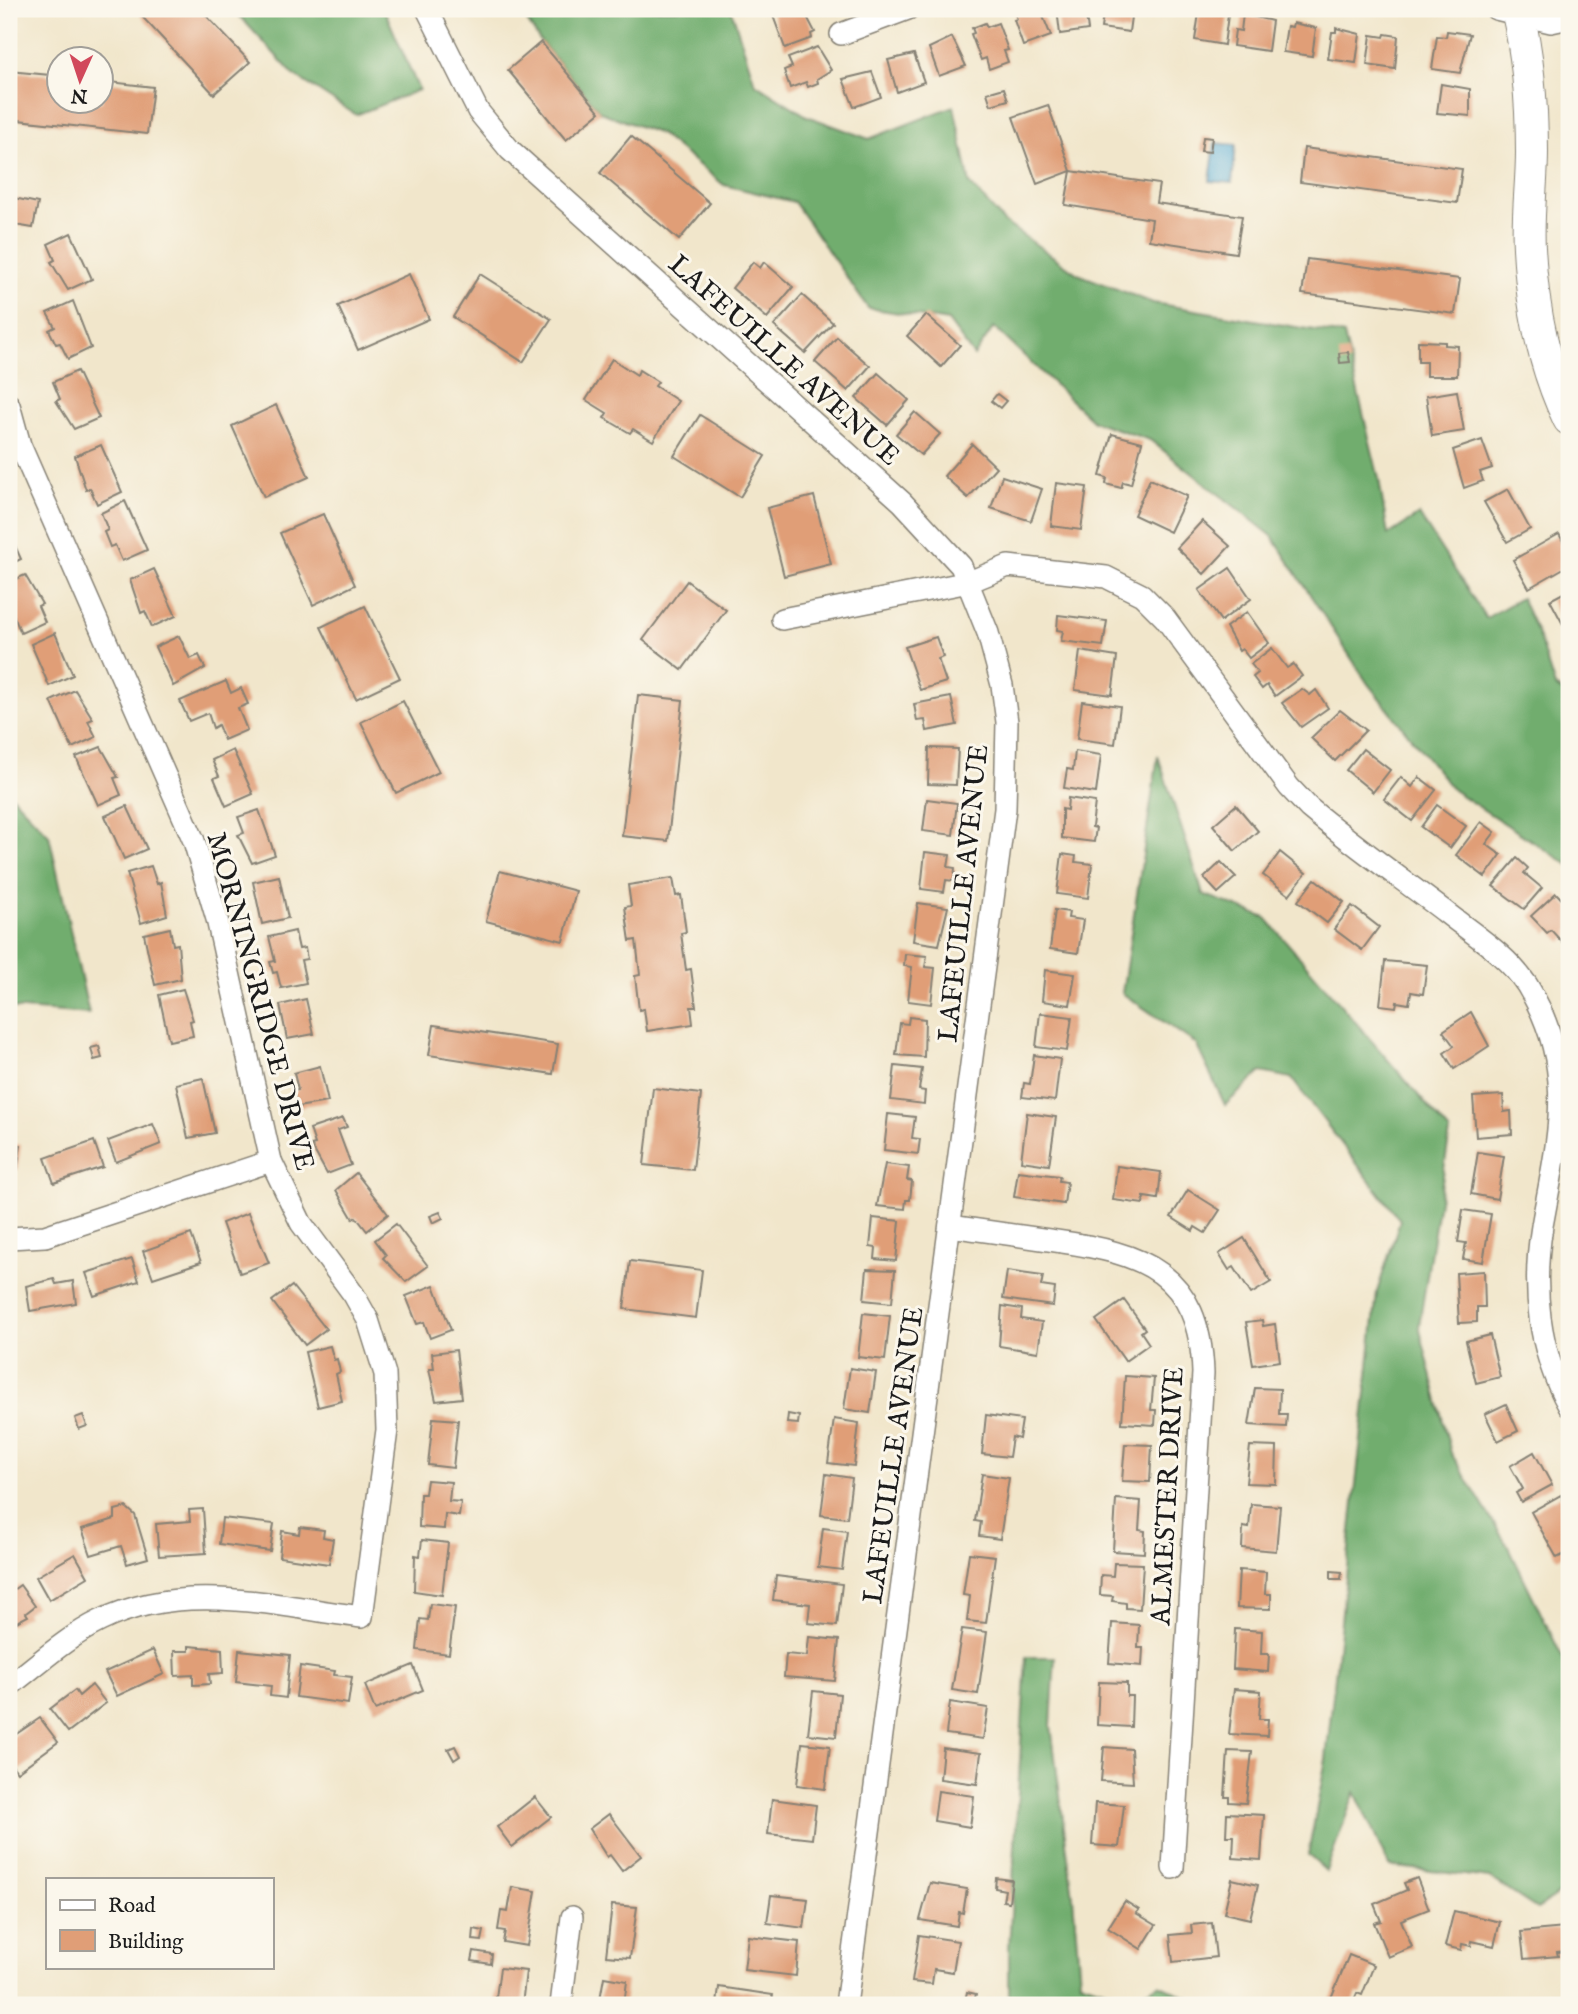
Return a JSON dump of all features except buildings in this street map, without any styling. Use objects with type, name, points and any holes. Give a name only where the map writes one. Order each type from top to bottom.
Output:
[{"type":"main road","points":[[1514,10],[1525,46],[1531,103],[1528,225],[1532,281],[1550,371],[1569,419]]},
{"type":"street","name":"LAFEUILLE AVENUE","points":[[426,9],[478,111],[510,150],[902,502],[961,566],[969,582],[1002,685],[1009,761],[1005,809],[846,2005]]},
{"type":"street","points":[[841,34],[908,9]]},
{"type":"street","points":[[1514,10],[1551,22],[1569,18]]},
{"type":"street","name":"MORNINGRIDGE DRIVE","points":[[9,405],[20,445],[194,841],[217,919],[271,1161],[301,1223],[355,1295],[368,1320],[385,1374],[387,1430],[362,1617],[211,1597],[149,1603],[98,1622],[9,1686]]},
{"type":"street","points":[[782,619],[969,582],[1008,566],[1105,577],[1142,595],[1165,618],[1289,787],[1309,808],[1488,944],[1525,984],[1554,1040],[1563,1076],[1561,1132],[1542,1228],[1538,1303],[1551,1370],[1569,1406]]},
{"type":"street","points":[[9,1238],[45,1236],[271,1161]]},
{"type":"street","name":"ALMESTER DRIVE","points":[[950,1226],[1111,1248],[1138,1258],[1172,1284],[1197,1327],[1203,1373],[1173,1868]]},
{"type":"street","points":[[561,2005],[572,1917]]},
{"type":"green space","points":[[233,9],[384,9],[419,90],[356,115],[294,75]]},
{"type":"green space","points":[[519,9],[731,9],[755,83],[807,116],[869,139],[954,106],[970,184],[1004,222],[1078,274],[1153,303],[1344,335],[1379,479],[1388,535],[1419,515],[1486,618],[1521,598],[1538,635],[1555,687],[1569,696],[1569,865],[1453,790],[1368,684],[1272,536],[1150,440],[1093,421],[994,327],[974,356],[948,321],[868,308],[794,202],[724,185],[660,134],[600,112],[541,42]]},
{"type":"green space","points":[[1158,756],[1203,894],[1266,918],[1450,1132],[1419,1326],[1451,1453],[1510,1550],[1569,1671],[1569,1886],[1537,1909],[1490,1878],[1389,1866],[1355,1792],[1326,1871],[1308,1855],[1326,1759],[1377,1292],[1400,1220],[1291,1078],[1261,1072],[1225,1105],[1196,1044],[1122,993]]},
{"type":"green space","points":[[9,793],[49,835],[89,1014],[9,1008]]},
{"type":"green space","points":[[1026,1657],[1055,1657],[1051,1726],[1073,1896],[1080,1981],[1131,1998],[1159,1984],[1204,2005],[1009,2005],[1009,1948]]},
{"type":"water","points":[[1215,143],[1236,145],[1232,183],[1210,181]]}]
